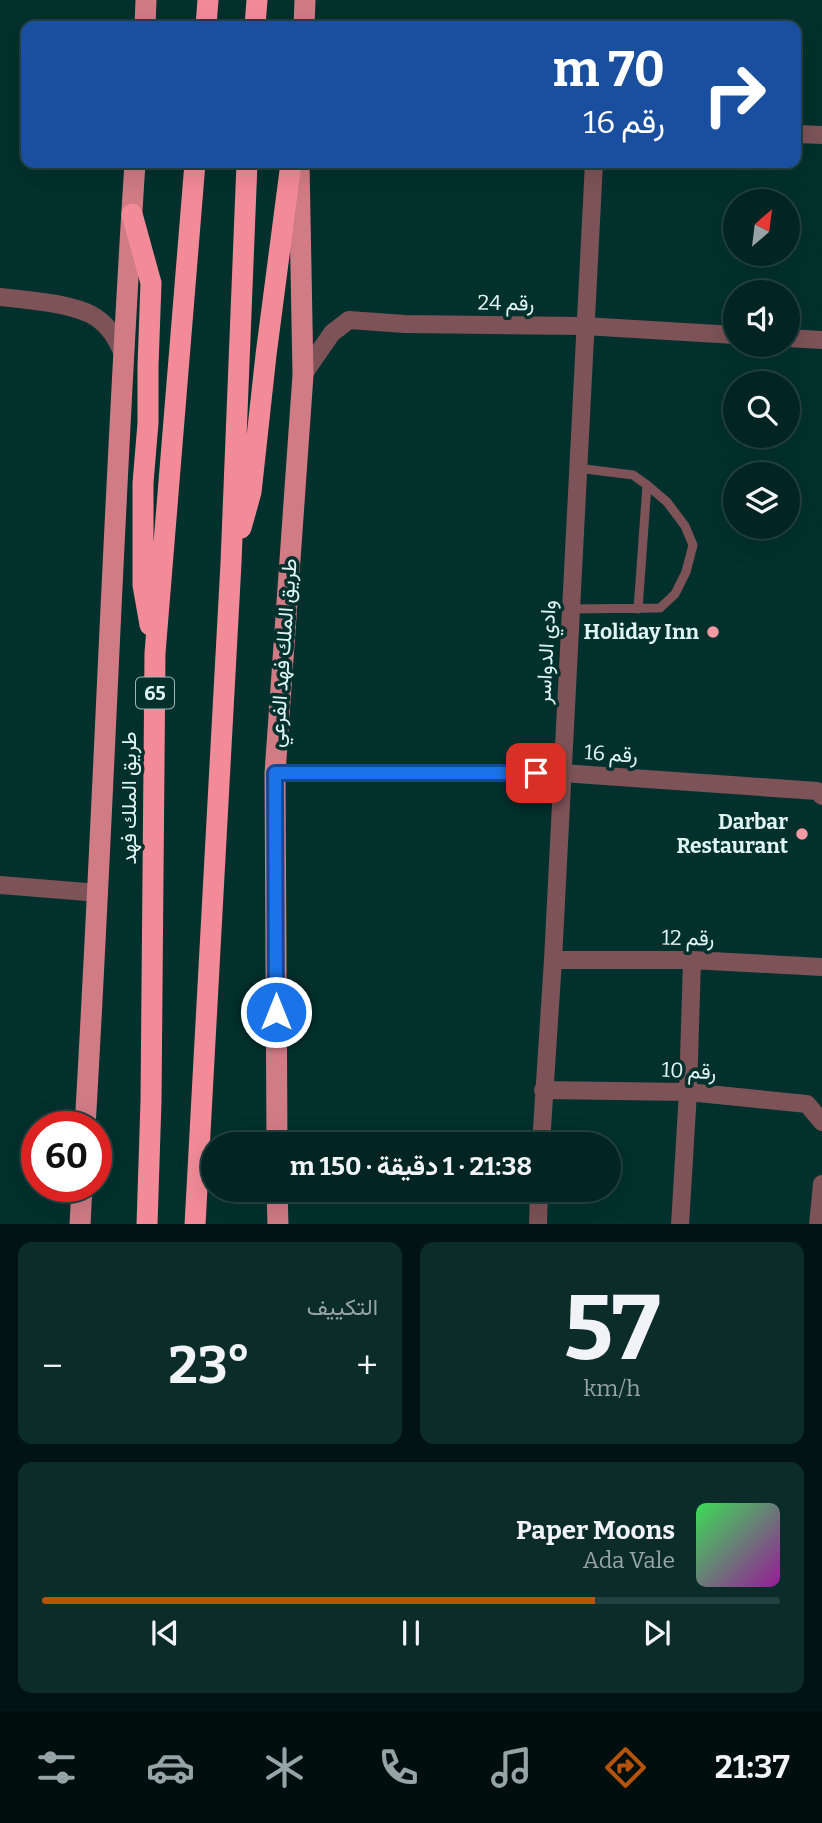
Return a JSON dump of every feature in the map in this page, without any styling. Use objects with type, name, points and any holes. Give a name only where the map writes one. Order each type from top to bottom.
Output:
[{"type":"highway","points":[[206,21],[208,0]]},
{"type":"highway","points":[[255,21],[257,0]]},
{"type":"highway","name":"طريق الملك فهد","points":[[146,1224],[151,1101],[155,653],[195,168]]},
{"type":"highway","points":[[195,1224],[231,564],[247,168]]},
{"type":"highway","points":[[231,564],[251,492],[291,168]]},
{"type":"highway","points":[[132,214],[151,283],[143,585],[155,653]]},
{"type":"highway","points":[[203,1093],[204,1224]]},
{"type":"highway","points":[[132,1224],[151,1101]]},
{"type":"main road","points":[[145,21],[146,0]]},
{"type":"main road","points":[[304,21],[305,0]]},
{"type":"main road","points":[[86,1111],[135,168]]},
{"type":"main road","name":"طريق الملك فهد الفرعي","points":[[277,1132],[275,773],[303,375],[299,168]]},
{"type":"main road","points":[[80,1224],[81,1202]]},
{"type":"main road","points":[[277,1202],[278,1224]]},
{"type":"street","points":[[801,134],[822,135]]},
{"type":"street","name":"وادي الدواسر","points":[[541,1132],[553,960],[594,168]]},
{"type":"street","points":[[0,297],[75,307],[91,314],[111,331],[123,354]]},
{"type":"street","name":"رقم 24","points":[[303,375],[332,333],[349,320],[405,324],[584,326],[723,334]]},
{"type":"street","points":[[800,339],[822,340]]},
{"type":"street","name":"رقم 16","points":[[275,773],[562,773],[820,794]]},
{"type":"street","points":[[0,885],[99,893]]},
{"type":"street","name":"رقم 12","points":[[553,960],[692,960],[822,967]]},
{"type":"street","points":[[680,1224],[692,960]]},
{"type":"street","name":"رقم 10","points":[[543,1090],[688,1092],[807,1104],[822,1122]]},
{"type":"street","points":[[818,1224],[822,1184]]},
{"type":"street","points":[[538,1224],[539,1202]]},
{"type":"lane","points":[[571,610],[660,608],[675,594],[686,572],[693,545],[685,526],[667,502],[633,475],[577,468]]},
{"type":"lane","points":[[638,609],[648,485]]},
{"type":"place","name":"Holiday Inn","points":[[713,632]]},
{"type":"place","name":"Darbar Restaurant","points":[[802,834]]},
{"type":"route","points":[[276,1012],[275,773],[536,773]]}]
